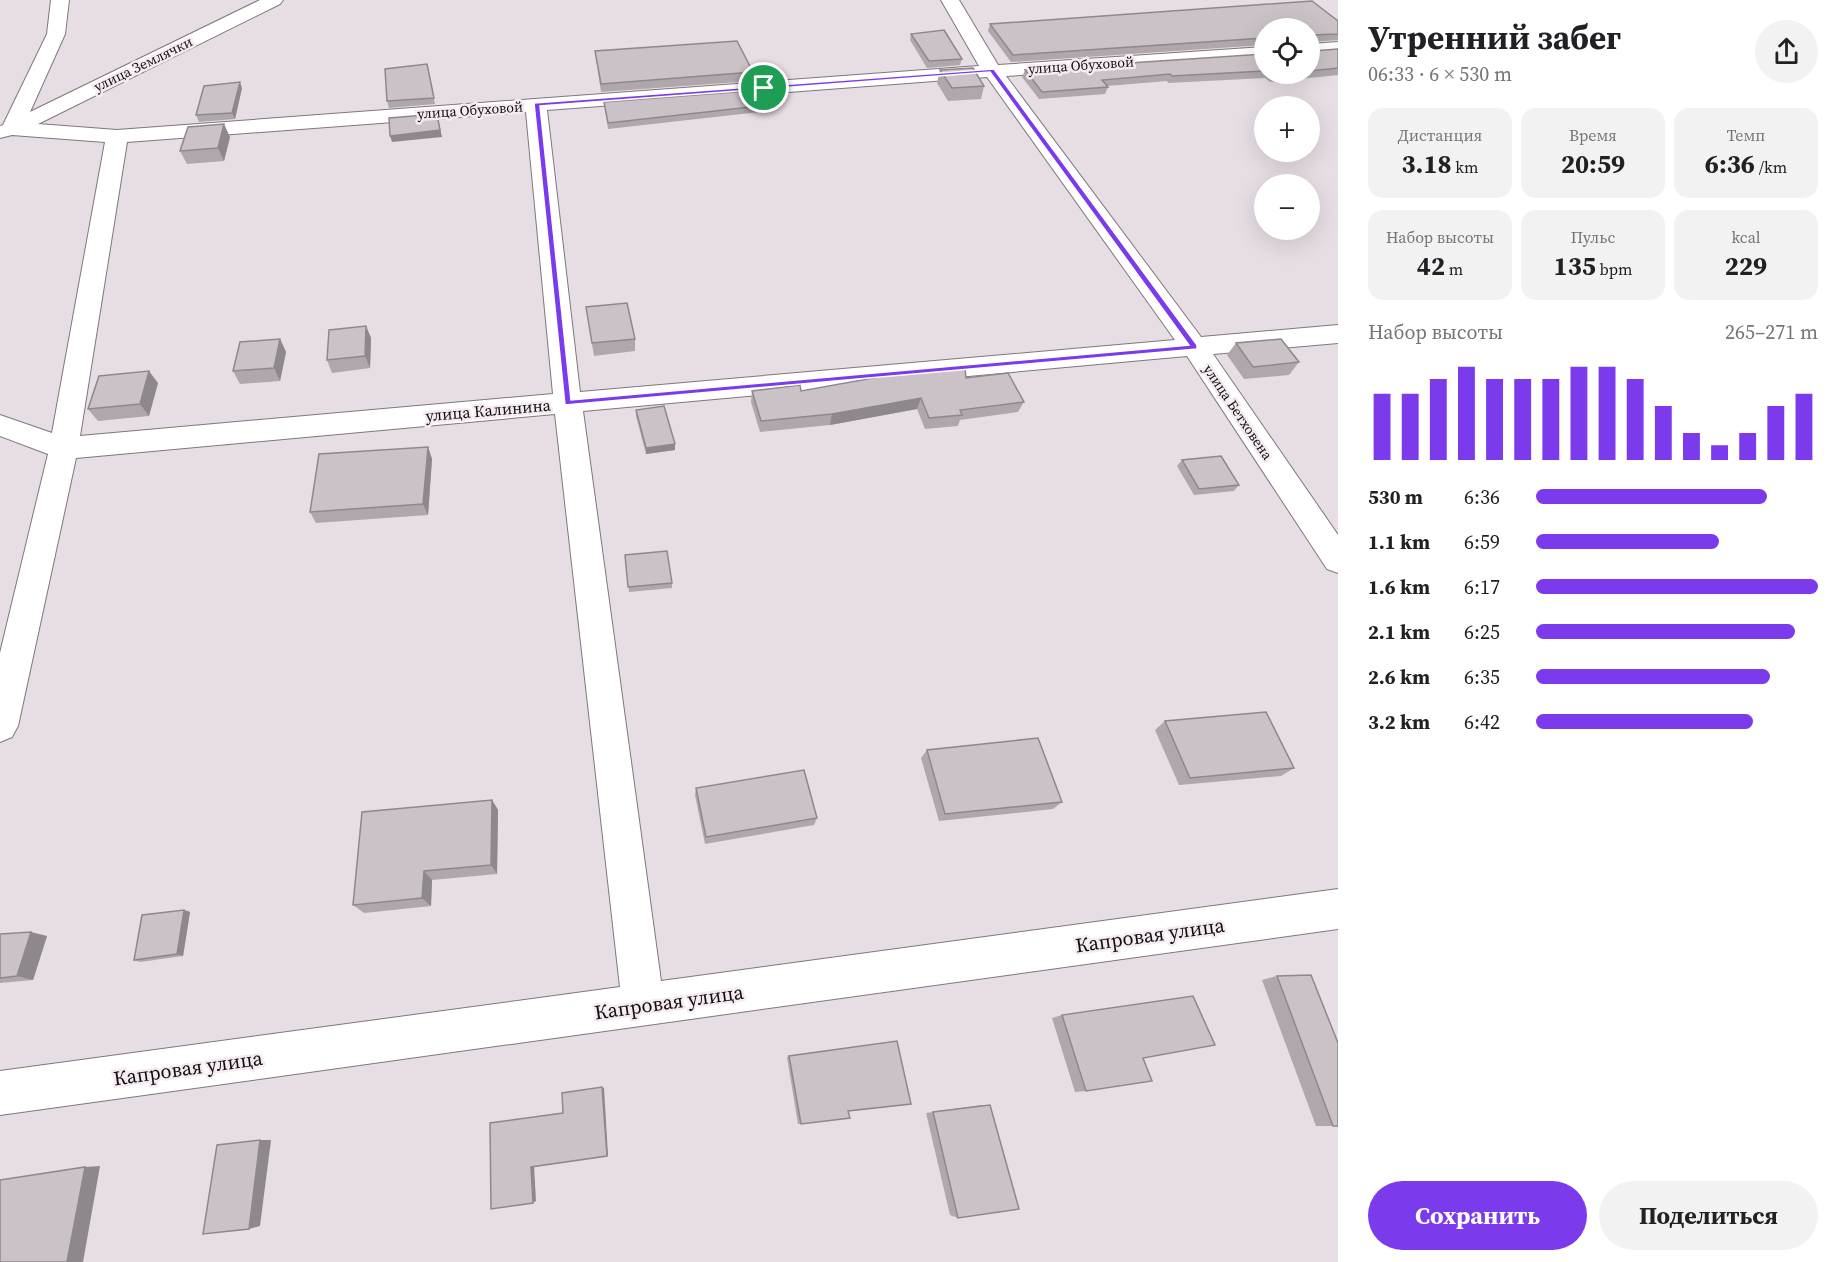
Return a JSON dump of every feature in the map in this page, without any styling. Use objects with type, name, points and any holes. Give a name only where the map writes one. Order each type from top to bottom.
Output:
[{"type":"street","points":[[6,130],[56,34],[60,0]]},
{"type":"street","name":"улица Землячки","points":[[6,130],[274,0]]},
{"type":"street","name":"улица Бетховена","points":[[950,0],[992,70],[1194,347],[1338,561]]},
{"type":"street","points":[[1320,49],[1338,48]]},
{"type":"street","name":"улица Обуховой","points":[[6,130],[117,136],[992,70],[1254,54]]},
{"type":"street","points":[[536,105],[568,403],[644,1005]]},
{"type":"street","points":[[0,726],[64,448],[117,136]]},
{"type":"street","name":"улица Калинина","points":[[0,425],[64,448],[1338,334]]},
{"type":"street","name":"Капровая улица","points":[[0,1093],[1338,909]]},
{"type":"building","points":[[1312,1],[1338,21],[1338,34],[1320,35],[1320,18],[1254,18],[1254,39],[1013,55],[990,24]]},
{"type":"building","points":[[944,30],[962,59],[929,61],[911,34]]},
{"type":"building","points":[[737,41],[753,72],[601,84],[595,51]]},
{"type":"building","points":[[1338,49],[1338,68],[1320,70],[1320,50]]},
{"type":"building","points":[[1254,55],[1254,72],[1172,76],[1170,74],[1102,80],[1108,87],[1042,92],[1025,70]]},
{"type":"building","points":[[427,64],[434,98],[387,101],[385,69]]},
{"type":"building","points":[[973,68],[984,86],[952,88],[940,70]]},
{"type":"building","points":[[240,82],[232,113],[196,115],[204,86]]},
{"type":"building","points":[[761,90],[769,105],[608,123],[604,102]]},
{"type":"building","points":[[437,114],[440,130],[390,136],[389,118]]},
{"type":"building","points":[[224,124],[218,148],[180,151],[188,127]]},
{"type":"building","points":[[627,303],[635,339],[592,343],[586,307]]},
{"type":"building","points":[[366,326],[365,356],[327,360],[329,330]]},
{"type":"building","points":[[280,339],[274,368],[233,371],[240,342]]},
{"type":"building","points":[[1281,339],[1299,362],[1253,367],[1236,343]]},
{"type":"building","points":[[965,368],[966,378],[1008,373],[1024,402],[960,410],[962,415],[929,418],[921,398],[832,414],[761,421],[752,391],[800,385],[801,391],[890,375]]},
{"type":"building","points":[[149,371],[140,404],[88,409],[99,376]]},
{"type":"building","points":[[664,406],[675,444],[646,448],[636,410]]},
{"type":"building","points":[[428,447],[423,504],[310,512],[319,454]]},
{"type":"building","points":[[1221,456],[1239,485],[1199,489],[1182,460]]},
{"type":"building","points":[[667,551],[672,583],[628,587],[625,555]]},
{"type":"building","points":[[1266,712],[1294,768],[1190,778],[1165,721]]},
{"type":"building","points":[[1038,738],[1062,802],[945,814],[927,750]]},
{"type":"building","points":[[804,770],[817,818],[706,837],[696,788]]},
{"type":"building","points":[[492,800],[491,865],[424,871],[422,898],[353,905],[362,812]]},
{"type":"building","points":[[184,910],[177,954],[134,960],[142,915]]},
{"type":"building","points":[[31,932],[17,976],[0,978],[0,934]]},
{"type":"building","points":[[1311,975],[1338,1043],[1338,1126],[1333,1126],[1277,976]]},
{"type":"building","points":[[1193,996],[1215,1045],[1143,1058],[1152,1081],[1086,1091],[1062,1015]]},
{"type":"building","points":[[897,1041],[911,1104],[848,1111],[850,1118],[801,1124],[789,1056]]},
{"type":"building","points":[[602,1087],[607,1156],[531,1167],[533,1203],[491,1209],[490,1123],[563,1113],[562,1093]]},
{"type":"building","points":[[990,1105],[1019,1209],[958,1218],[933,1112]]},
{"type":"building","points":[[260,1140],[249,1229],[203,1234],[217,1145]]},
{"type":"building","points":[[85,1167],[67,1262],[0,1262],[0,1180]]},
{"type":"route","points":[[992,70],[1194,347],[568,403],[536,105],[764,88],[992,70]]}]
